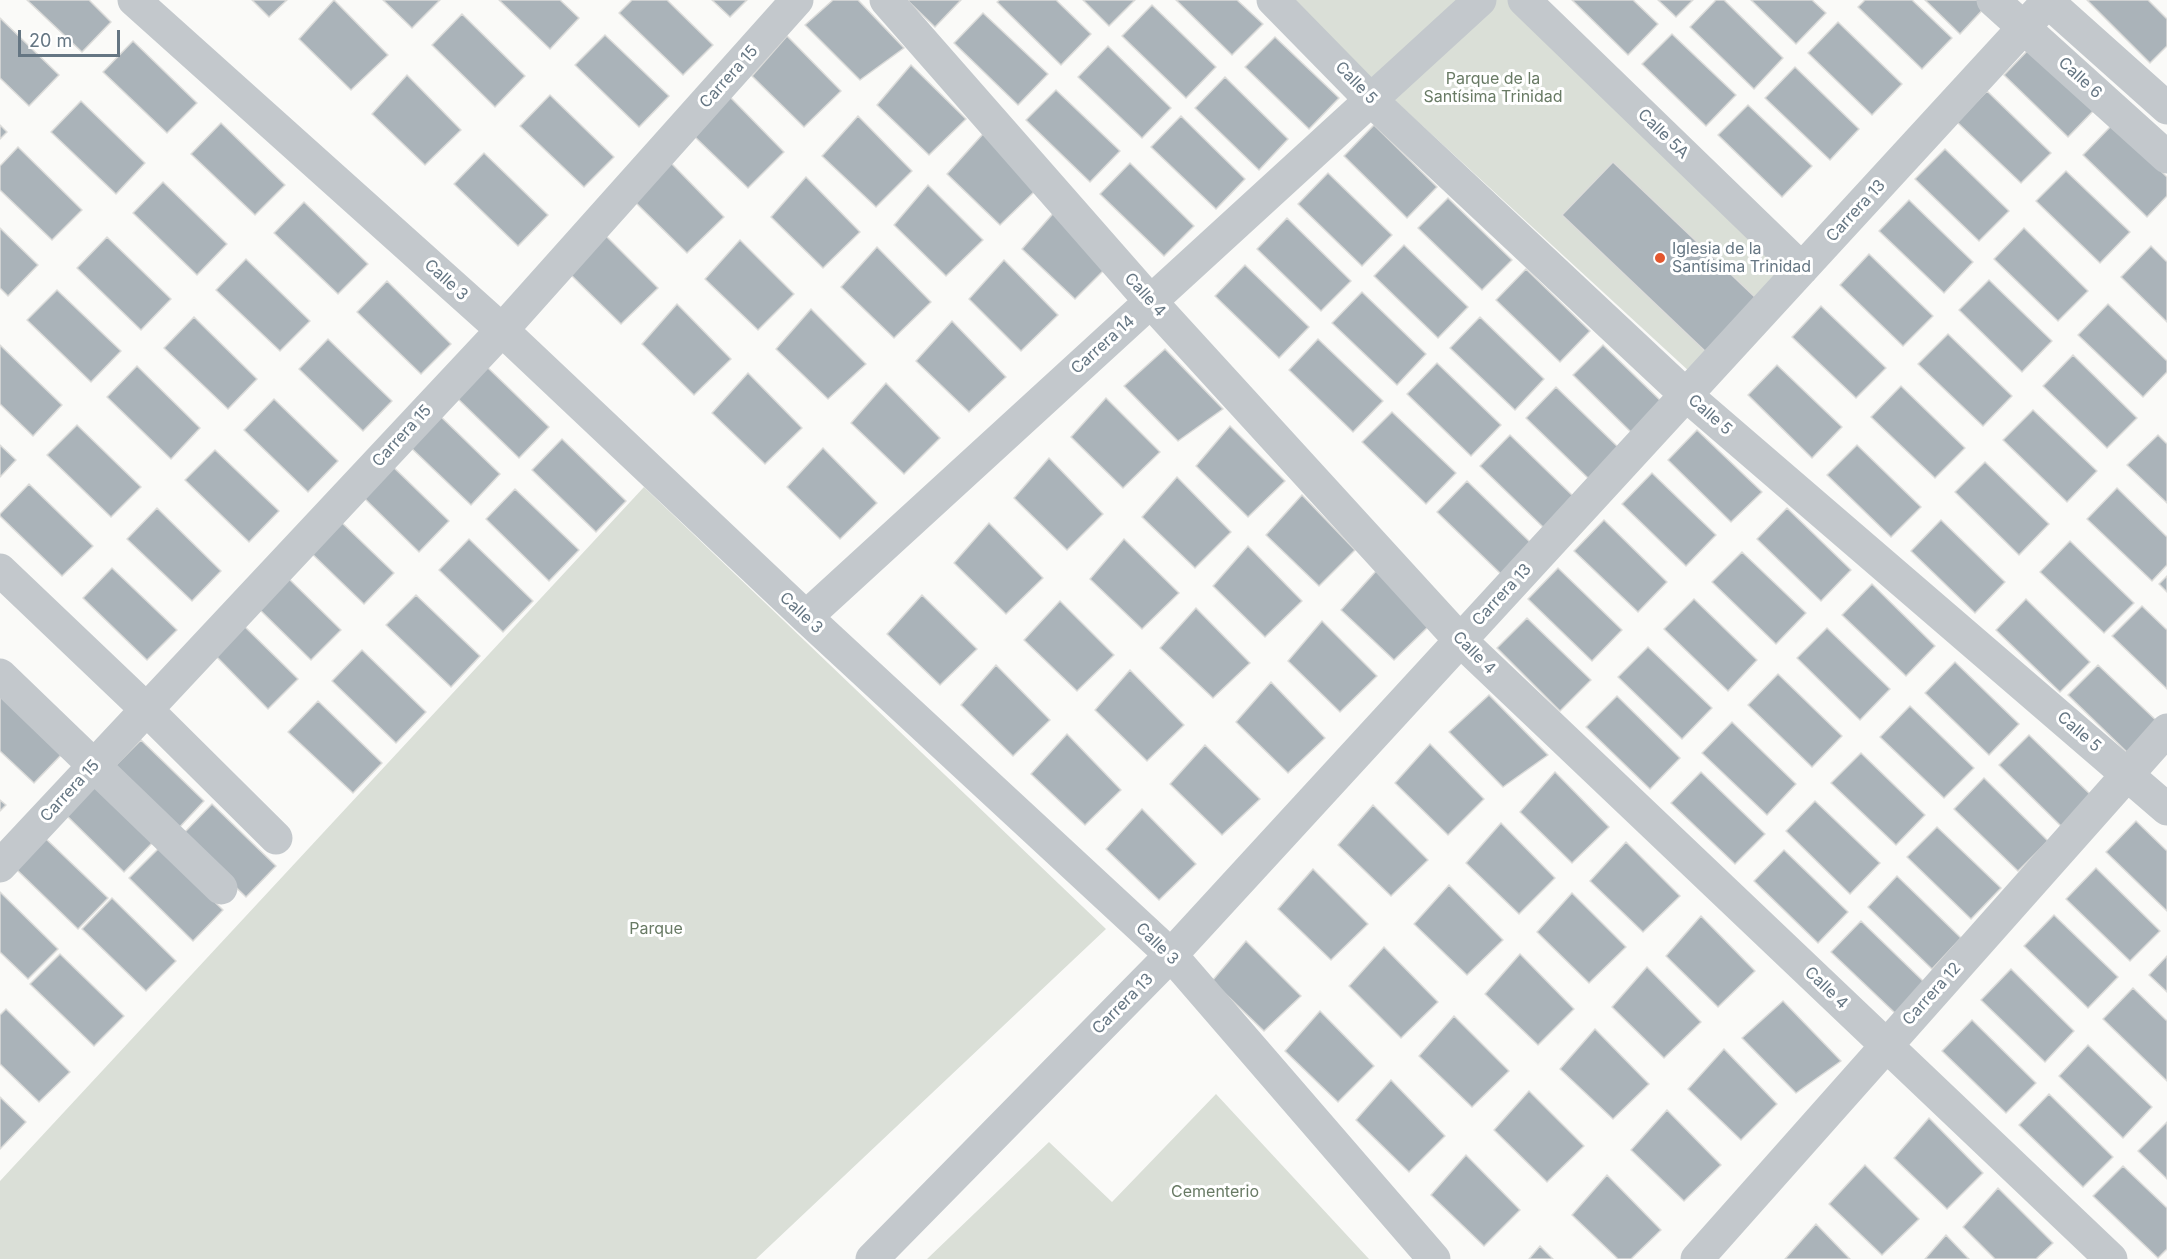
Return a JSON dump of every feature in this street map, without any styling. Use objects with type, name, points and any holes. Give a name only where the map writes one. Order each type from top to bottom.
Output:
[{"type":"street","name":"Calle 3","points":[[134,0],[502,330],[806,617],[1171,955],[1434,1259]]},
{"type":"street","name":"Carrera 15","points":[[0,866],[502,330],[797,0]]},
{"type":"street","name":"Calle 4","points":[[886,0],[1151,302],[1460,640],[2111,1259]]},
{"type":"street","name":"Calle 5","points":[[1273,0],[1371,100],[1686,395],[2167,809]]},
{"type":"street","name":"Carrera 14","points":[[806,617],[1480,0]]},
{"type":"street","name":"Calle 5A","points":[[1524,0],[1802,268]]},
{"type":"street","name":"Calle 6","points":[[1993,0],[2167,157]]},
{"type":"street","name":"Carrera 13","points":[[872,1259],[1171,955],[2024,28],[2047,0]]},
{"type":"street","points":[[2047,0],[2167,108]]},
{"type":"street","points":[[0,570],[147,710],[276,838]]},
{"type":"street","points":[[0,675],[221,888]]},
{"type":"street","name":"Carrera 12","points":[[1697,1259],[2167,730]]},
{"type":"green space","name":"Parque de la Santísima Trinidad","points":[[1293,0],[1511,0],[1788,274],[1691,373],[1290,4]]},
{"type":"green space","name":"Parque","points":[[644,487],[1106,929],[756,1259],[0,1259],[0,1181]]},
{"type":"green space","name":"Cementerio","points":[[1216,1094],[1369,1259],[927,1259],[1049,1142],[1112,1202]]},
{"type":"building","points":[[27,0],[89,0],[111,22],[82,52]]},
{"type":"building","points":[[252,0],[287,0],[269,17]]},
{"type":"building","points":[[334,0],[388,55],[351,90],[299,39]]},
{"type":"building","points":[[383,0],[440,0],[412,28]]},
{"type":"building","points":[[499,0],[560,0],[579,18],[550,49]]},
{"type":"building","points":[[632,0],[667,0],[713,45],[683,75],[619,13]]},
{"type":"building","points":[[712,0],[747,0],[730,17]]},
{"type":"building","points":[[833,0],[858,0],[904,48],[860,80],[805,25]]},
{"type":"building","points":[[907,0],[961,0],[935,27]]},
{"type":"building","points":[[1000,0],[1056,0],[1091,34],[1061,65],[997,2]]},
{"type":"building","points":[[1083,0],[1135,0],[1109,26]]},
{"type":"building","points":[[1176,0],[1237,0],[1263,24],[1232,55]]},
{"type":"building","points":[[1572,0],[1633,0],[1658,24],[1628,55]]},
{"type":"building","points":[[1658,0],[1693,0],[1676,17]]},
{"type":"building","points":[[1716,0],[1724,0],[1783,58],[1754,89],[1690,27]]},
{"type":"building","points":[[1751,0],[1812,0],[1826,13],[1796,44]]},
{"type":"building","points":[[1865,0],[1912,0],[1952,38],[1922,69],[1858,7]]},
{"type":"building","points":[[1925,0],[1986,0],[1989,3],[1960,34]]},
{"type":"building","points":[[2087,0],[2148,0],[2167,19],[2167,46],[2150,63]]},
{"type":"building","points":[[1152,5],[1216,67],[1186,98],[1122,36]]},
{"type":"building","points":[[983,13],[1048,74],[1018,105],[954,43]]},
{"type":"building","points":[[462,14],[525,76],[495,107],[432,45]]},
{"type":"building","points":[[0,18],[59,75],[29,106],[0,78]]},
{"type":"building","points":[[1838,22],[1902,84],[1872,115],[1808,53]]},
{"type":"building","points":[[1672,34],[1736,95],[1706,126],[1642,64]]},
{"type":"building","points":[[605,35],[669,96],[639,127],[575,65]]},
{"type":"building","points":[[787,36],[841,91],[804,127],[752,76]]},
{"type":"building","points":[[1275,37],[1339,98],[1309,129],[1245,67]]},
{"type":"building","points":[[133,41],[197,103],[167,133],[103,72]]},
{"type":"building","points":[[2033,45],[2097,107],[2068,137],[2004,75]]},
{"type":"building","points":[[1108,46],[1171,108],[1142,138],[1078,77]]},
{"type":"building","points":[[911,65],[966,119],[929,155],[877,105]]},
{"type":"building","points":[[1795,67],[1859,129],[1830,160],[1765,98]]},
{"type":"building","points":[[407,75],[461,130],[425,165],[372,114]]},
{"type":"building","points":[[1225,77],[1288,139],[1259,170],[1195,108]]},
{"type":"building","points":[[1056,90],[1120,151],[1090,182],[1026,120]]},
{"type":"building","points":[[1987,91],[2051,153],[2021,183],[1957,122]]},
{"type":"building","points":[[550,95],[614,157],[584,187],[520,126]]},
{"type":"building","points":[[730,97],[784,152],[748,188],[695,137]]},
{"type":"building","points":[[81,101],[145,163],[116,194],[51,132]]},
{"type":"building","points":[[1748,105],[1812,166],[1782,197],[1718,135]]},
{"type":"building","points":[[858,116],[912,171],[876,207],[822,156]]},
{"type":"building","points":[[1181,116],[1245,179],[1216,209],[1151,147]]},
{"type":"building","points":[[221,123],[285,185],[255,215],[191,154]]},
{"type":"building","points":[[2113,124],[2167,177],[2167,196],[2147,217],[2083,155]]},
{"type":"building","points":[[0,125],[7,132],[0,139]]},
{"type":"building","points":[[1374,125],[1437,187],[1407,218],[1344,156]]},
{"type":"building","points":[[983,134],[1037,189],[1000,225],[947,174]]},
{"type":"building","points":[[18,147],[82,210],[52,240],[0,190],[0,166]]},
{"type":"building","points":[[1945,149],[2009,211],[1979,241],[1915,179]]},
{"type":"building","points":[[484,153],[548,215],[518,246],[454,184]]},
{"type":"building","points":[[670,162],[724,217],[687,253],[635,202]]},
{"type":"building","name":"Iglesia de la Santísima Trinidad","points":[[1613,162],[1758,300],[1707,353],[1562,215]]},
{"type":"building","points":[[1130,163],[1194,226],[1164,256],[1100,194]]},
{"type":"building","points":[[2066,171],[2130,232],[2100,263],[2036,201]]},
{"type":"building","points":[[1328,173],[1392,235],[1362,266],[1298,204]]},
{"type":"building","points":[[806,177],[860,232],[823,268],[771,217]]},
{"type":"building","points":[[163,182],[227,244],[197,275],[133,213]]},
{"type":"building","points":[[928,185],[983,240],[946,276],[894,225]]},
{"type":"building","points":[[1448,198],[1512,260],[1482,290],[1418,228]]},
{"type":"building","points":[[1909,200],[1973,262],[1944,293],[1879,231]]},
{"type":"building","points":[[304,202],[368,264],[338,294],[274,233]]},
{"type":"building","points":[[1057,209],[1111,263],[1075,299],[1022,249]]},
{"type":"building","points":[[1287,218],[1351,281],[1321,311],[1257,249]]},
{"type":"building","points":[[0,228],[38,265],[8,296],[0,288]]},
{"type":"building","points":[[2024,228],[2088,291],[2058,321],[1994,259]]},
{"type":"building","points":[[603,233],[658,288],[621,324],[569,273]]},
{"type":"building","points":[[107,237],[171,299],[141,330],[77,268]]},
{"type":"building","points":[[740,240],[794,294],[758,330],[705,279]]},
{"type":"building","points":[[1404,245],[1468,307],[1438,338],[1374,276]]},
{"type":"building","points":[[2151,246],[2167,262],[2167,322],[2121,277]]},
{"type":"building","points":[[877,247],[931,302],[894,338],[841,287]]},
{"type":"building","points":[[1869,254],[1933,316],[1903,346],[1840,285]]},
{"type":"building","points":[[246,259],[310,321],[280,351],[216,290]]},
{"type":"building","points":[[1004,260],[1058,315],[1021,351],[969,299]]},
{"type":"building","points":[[1245,265],[1309,327],[1279,358],[1215,296]]},
{"type":"building","points":[[1526,269],[1590,331],[1560,362],[1496,300]]},
{"type":"building","points":[[1989,280],[2052,341],[2022,372],[1959,310]]},
{"type":"building","points":[[387,281],[451,344],[421,374],[357,312]]},
{"type":"building","points":[[57,290],[121,351],[91,382],[27,320]]},
{"type":"building","points":[[1362,292],[1426,354],[1397,385],[1332,323]]},
{"type":"building","points":[[677,304],[731,359],[694,395],[642,344]]},
{"type":"building","points":[[2108,304],[2167,361],[2167,372],[2143,397],[2078,335]]},
{"type":"building","points":[[1821,306],[1886,368],[1856,398],[1792,337]]},
{"type":"building","points":[[811,309],[866,364],[828,399],[776,349]]},
{"type":"building","points":[[194,317],[257,379],[228,409],[164,348]]},
{"type":"building","points":[[1480,317],[1544,379],[1515,410],[1450,348]]},
{"type":"building","points":[[952,321],[1006,377],[969,412],[916,361]]},
{"type":"building","points":[[1948,334],[2012,396],[1983,426],[1918,364]]},
{"type":"building","points":[[328,339],[392,401],[363,431],[299,369]]},
{"type":"building","points":[[1318,339],[1383,401],[1353,432],[1289,370]]},
{"type":"building","points":[[0,345],[62,405],[33,436],[0,404]]},
{"type":"building","points":[[1603,345],[1666,406],[1636,437],[1573,375]]},
{"type":"building","points":[[1165,349],[1223,409],[1178,441],[1124,386]]},
{"type":"building","points":[[2073,355],[2137,418],[2107,448],[2043,386]]},
{"type":"building","points":[[1437,363],[1501,425],[1471,456],[1407,394]]},
{"type":"building","points":[[485,365],[549,427],[519,458],[455,396]]},
{"type":"building","points":[[1777,365],[1842,427],[1812,458],[1748,395]]},
{"type":"building","points":[[137,366],[200,428],[171,459],[107,397]]},
{"type":"building","points":[[748,373],[802,428],[765,464],[712,413]]},
{"type":"building","points":[[886,383],[940,438],[904,474],[851,423]]},
{"type":"building","points":[[1901,386],[1965,448],[1935,478],[1871,417]]},
{"type":"building","points":[[1556,387],[1620,449],[1590,480],[1526,418]]},
{"type":"building","points":[[1106,398],[1160,452],[1123,488],[1071,437]]},
{"type":"building","points":[[274,399],[338,461],[308,492],[244,430]]},
{"type":"building","points":[[2033,410],[2097,471],[2067,502],[2003,440]]},
{"type":"building","points":[[436,412],[500,474],[471,505],[406,443]]},
{"type":"building","points":[[1392,412],[1456,473],[1426,504],[1362,442]]},
{"type":"building","points":[[77,425],[141,487],[111,517],[47,455]]},
{"type":"building","points":[[1230,426],[1285,481],[1248,517],[1196,466]]},
{"type":"building","points":[[1697,430],[1762,492],[1731,522],[1668,460]]},
{"type":"building","points":[[1510,435],[1574,497],[1544,528],[1480,466]]},
{"type":"building","points":[[2158,435],[2167,444],[2167,503],[2127,465]]},
{"type":"building","points":[[562,439],[626,501],[596,532],[532,470]]},
{"type":"building","points":[[0,445],[16,460],[0,477]]},
{"type":"building","points":[[1857,445],[1921,507],[1891,537],[1827,475]]},
{"type":"building","points":[[823,448],[877,503],[840,539],[787,487]]},
{"type":"building","points":[[215,450],[279,511],[249,542],[185,480]]},
{"type":"building","points":[[1049,458],[1103,514],[1067,550],[1014,498]]},
{"type":"building","points":[[387,461],[449,521],[419,552],[358,492]]},
{"type":"building","points":[[1985,462],[2049,524],[2019,555],[1955,492]]},
{"type":"building","points":[[1652,473],[1716,535],[1686,566],[1622,504]]},
{"type":"building","points":[[1177,477],[1231,532],[1195,568],[1142,517]]},
{"type":"building","points":[[1467,481],[1531,543],[1501,574],[1437,512]]},
{"type":"building","points":[[29,484],[93,546],[62,576],[0,516]]},
{"type":"building","points":[[2117,488],[2167,537],[2167,565],[2152,581],[2087,519]]},
{"type":"building","points":[[515,489],[579,550],[549,581],[486,519]]},
{"type":"building","points":[[1302,495],[1355,550],[1319,586],[1266,535]]},
{"type":"building","points":[[157,508],[221,571],[192,601],[127,539]]},
{"type":"building","points":[[1787,508],[1851,570],[1821,601],[1757,539]]},
{"type":"building","points":[[336,517],[394,573],[364,604],[306,548]]},
{"type":"building","points":[[1604,520],[1667,582],[1638,612],[1574,551]]},
{"type":"building","points":[[1941,520],[2005,582],[1975,613],[1911,551]]},
{"type":"building","points":[[989,523],[1043,578],[1006,614],[954,563]]},
{"type":"building","points":[[469,539],[533,601],[503,632],[439,570]]},
{"type":"building","points":[[1124,539],[1179,593],[1142,629],[1090,579]]},
{"type":"building","points":[[2070,541],[2134,603],[2104,633],[2040,572]]},
{"type":"building","points":[[1248,546],[1302,601],[1265,637],[1213,586]]},
{"type":"building","points":[[1742,552],[1806,613],[1776,644],[1712,582]]},
{"type":"building","points":[[112,568],[177,630],[147,660],[83,598]]},
{"type":"building","points":[[1558,568],[1622,630],[1592,661],[1528,599]]},
{"type":"building","points":[[1377,570],[1431,624],[1394,660],[1341,610]]},
{"type":"building","points":[[285,575],[341,630],[311,660],[255,605]]},
{"type":"building","points":[[2167,576],[2167,592],[2159,584]]},
{"type":"building","points":[[1872,584],[1935,646],[1906,676],[1842,615]]},
{"type":"building","points":[[416,595],[480,656],[451,687],[386,625]]},
{"type":"building","points":[[922,595],[977,649],[940,685],[887,634]]},
{"type":"building","points":[[1694,599],[1757,660],[1728,691],[1664,629]]},
{"type":"building","points":[[2026,599],[2090,662],[2060,692],[1996,630]]},
{"type":"building","points":[[1060,601],[1114,655],[1077,691],[1024,640]]},
{"type":"building","points":[[2142,606],[2167,630],[2167,689],[2112,636]]},
{"type":"building","points":[[1196,608],[1250,663],[1213,698],[1160,648]]},
{"type":"building","points":[[1527,618],[1591,680],[1560,711],[1497,648]]},
{"type":"building","points":[[1322,621],[1377,676],[1340,712],[1288,661]]},
{"type":"building","points":[[240,622],[298,679],[268,709],[212,652]]},
{"type":"building","points":[[1827,628],[1890,689],[1860,720],[1797,658]]},
{"type":"building","points":[[1648,647],[1712,708],[1682,739],[1618,677]]},
{"type":"building","points":[[362,650],[426,712],[396,743],[332,681]]},
{"type":"building","points":[[1955,662],[2019,724],[1989,755],[1925,693]]},
{"type":"building","points":[[996,665],[1050,720],[1013,756],[961,705]]},
{"type":"building","points":[[2098,665],[2162,726],[2132,757],[2068,695]]},
{"type":"building","points":[[1130,670],[1184,725],[1147,761],[1095,710]]},
{"type":"building","points":[[1778,674],[1842,736],[1812,767],[1748,705]]},
{"type":"building","points":[[1271,682],[1325,738],[1288,773],[1236,722]]},
{"type":"building","points":[[0,692],[63,753],[34,783],[0,751]]},
{"type":"building","points":[[1489,695],[1548,755],[1503,787],[1449,732]]},
{"type":"building","points":[[1617,696],[1680,758],[1650,789],[1586,727]]},
{"type":"building","points":[[318,701],[382,763],[353,793],[288,732]]},
{"type":"building","points":[[1910,706],[1974,768],[1944,798],[1880,737]]},
{"type":"building","points":[[1732,722],[1796,784],[1767,815],[1702,753]]},
{"type":"building","points":[[1067,734],[1121,790],[1085,825],[1031,774]]},
{"type":"building","points":[[2029,735],[2093,797],[2063,828],[1999,765]]},
{"type":"building","points":[[141,740],[204,801],[175,832],[111,770]]},
{"type":"building","points":[[1430,744],[1484,799],[1448,835],[1395,783]]},
{"type":"building","points":[[1205,745],[1260,799],[1222,835],[1170,784]]},
{"type":"building","points":[[1861,753],[1925,815],[1896,845],[1831,783]]},
{"type":"building","points":[[1555,772],[1609,827],[1572,863],[1520,812]]},
{"type":"building","points":[[1701,772],[1765,834],[1735,864],[1671,803]]},
{"type":"building","points":[[1984,778],[2048,841],[2018,871],[1954,809]]},
{"type":"building","points":[[90,780],[154,841],[124,872],[61,810]]},
{"type":"building","points":[[0,800],[6,805],[0,811]]},
{"type":"building","points":[[1815,801],[1880,863],[1850,894],[1786,831]]},
{"type":"building","points":[[212,804],[276,866],[246,897],[182,835]]},
{"type":"building","points":[[1373,805],[1428,860],[1391,896],[1338,845]]},
{"type":"building","points":[[1142,809],[1196,864],[1159,900],[1106,849]]},
{"type":"building","points":[[2136,821],[2167,851],[2167,911],[2106,852]]},
{"type":"building","points":[[1501,823],[1555,878],[1519,914],[1466,863]]},
{"type":"building","points":[[1937,827],[2001,888],[1971,919],[1907,857]]},
{"type":"building","points":[[44,837],[108,898],[78,929],[14,867]]},
{"type":"building","points":[[1626,842],[1680,896],[1643,932],[1590,881]]},
{"type":"building","points":[[159,848],[223,910],[193,941],[129,878]]},
{"type":"building","points":[[1784,850],[1848,912],[1818,943],[1754,881]]},
{"type":"building","points":[[2096,868],[2160,931],[2130,961],[2066,899]]},
{"type":"building","points":[[1313,869],[1368,924],[1331,960],[1278,909]]},
{"type":"building","points":[[1897,876],[1961,938],[1932,969],[1868,907]]},
{"type":"building","points":[[1449,885],[1503,940],[1467,975],[1414,924]]},
{"type":"building","points":[[0,892],[58,949],[28,979],[0,952]]},
{"type":"building","points":[[1572,893],[1626,947],[1589,983],[1537,932]]},
{"type":"building","points":[[112,898],[176,961],[146,991],[82,929]]},
{"type":"building","points":[[2054,915],[2118,977],[2088,1008],[2024,946]]},
{"type":"building","points":[[1701,916],[1755,971],[1718,1007],[1666,956]]},
{"type":"building","points":[[1861,921],[1925,983],[1895,1013],[1831,952]]},
{"type":"building","points":[[1246,941],[1301,996],[1264,1031],[1212,981]]},
{"type":"building","points":[[1384,947],[1438,1002],[1401,1038],[1349,986]]},
{"type":"building","points":[[60,954],[124,1016],[94,1046],[30,984]]},
{"type":"building","points":[[1520,954],[1574,1009],[1538,1045],[1485,994]]},
{"type":"building","points":[[2167,956],[2167,992],[2149,975]]},
{"type":"building","points":[[1647,967],[1701,1022],[1664,1058],[1612,1007]]},
{"type":"building","points":[[2011,969],[2074,1031],[2045,1062],[1981,1000]]},
{"type":"building","points":[[2133,988],[2167,1021],[2167,1081],[2103,1019]]},
{"type":"building","points":[[1783,1001],[1841,1061],[1796,1093],[1742,1038]]},
{"type":"building","points":[[6,1009],[70,1072],[39,1102],[0,1064],[0,1015]]},
{"type":"building","points":[[1320,1011],[1374,1066],[1338,1102],[1285,1051]]},
{"type":"building","points":[[1454,1016],[1509,1071],[1472,1107],[1419,1056]]},
{"type":"building","points":[[1972,1020],[2036,1083],[2006,1113],[1942,1051]]},
{"type":"building","points":[[1595,1029],[1649,1084],[1613,1119],[1560,1069]]},
{"type":"building","points":[[2088,1045],[2152,1107],[2123,1138],[2059,1076]]},
{"type":"building","points":[[1724,1049],[1777,1104],[1741,1140],[1688,1089]]},
{"type":"building","points":[[1391,1080],[1445,1136],[1409,1172],[1356,1120]]},
{"type":"building","points":[[1529,1091],[1584,1146],[1547,1182],[1494,1130]]},
{"type":"building","points":[[2049,1094],[2113,1157],[2083,1187],[2019,1125]]},
{"type":"building","points":[[0,1097],[26,1122],[0,1149]]},
{"type":"building","points":[[1667,1110],[1721,1165],[1684,1201],[1631,1150]]},
{"type":"building","points":[[1929,1118],[1983,1173],[1947,1209],[1894,1158]]},
{"type":"building","points":[[2167,1122],[2167,1179],[2138,1151]]},
{"type":"building","points":[[1466,1155],[1520,1210],[1484,1246],[1431,1195]]},
{"type":"building","points":[[1865,1165],[1919,1219],[1882,1255],[1829,1204]]},
{"type":"building","points":[[2123,1166],[2167,1208],[2167,1249],[2158,1258],[2093,1196]]},
{"type":"building","points":[[1607,1175],[1661,1230],[1631,1259],[1618,1259],[1572,1215]]},
{"type":"building","points":[[1998,1188],[2053,1243],[2036,1259],[1995,1259],[1963,1227]]},
{"type":"building","points":[[1816,1224],[1850,1259],[1785,1259]]},
{"type":"building","points":[[1946,1235],[1969,1259],[1925,1259]]},
{"type":"building","points":[[1540,1246],[1553,1259],[1529,1259]]},
{"type":"place","name":"Iglesia de la Santísima Trinidad","points":[[1660,258]]}]
